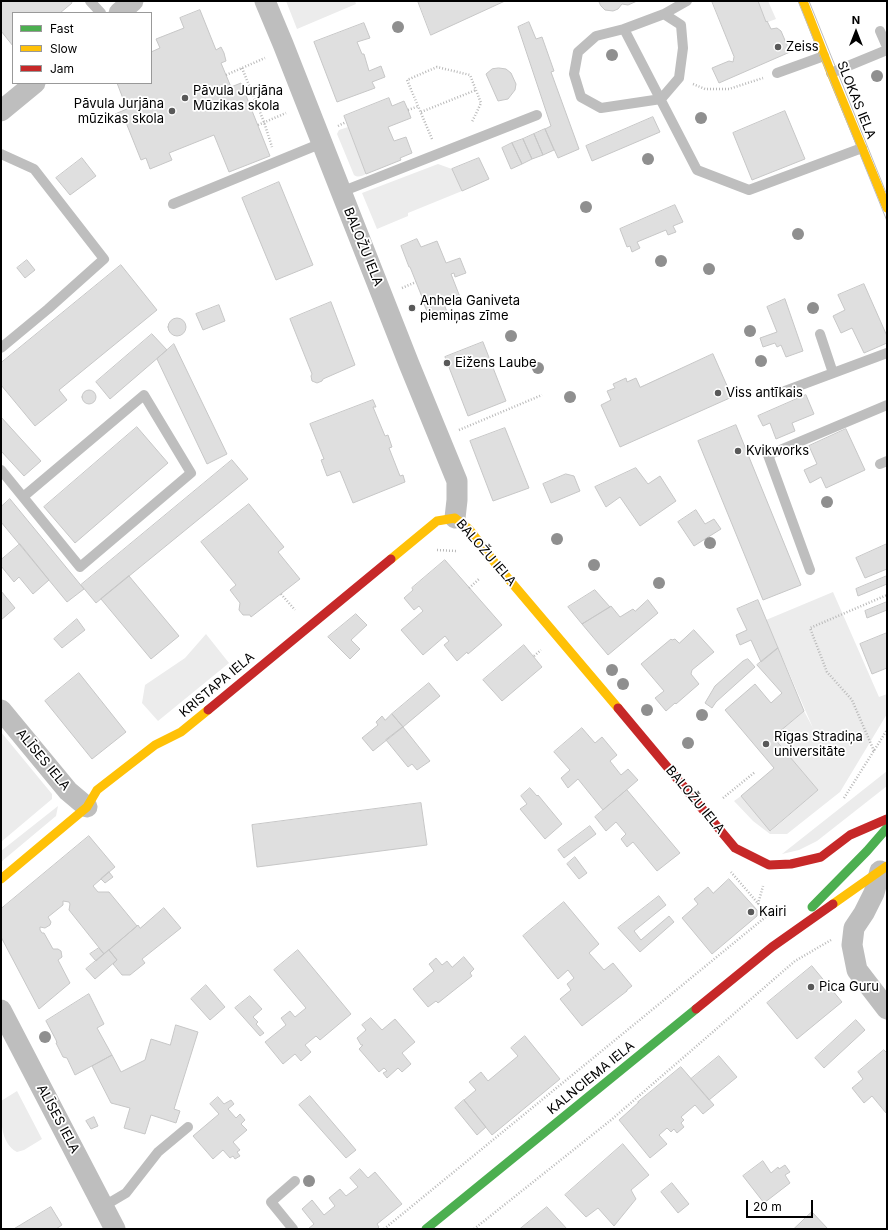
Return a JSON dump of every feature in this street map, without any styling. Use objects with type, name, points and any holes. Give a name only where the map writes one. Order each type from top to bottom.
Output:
[{"type":"street","points":[[119,12],[133,1]]},
{"type":"street","name":"BALOŽU IELA","points":[[265,1],[457,481],[455,518],[469,529],[735,848],[769,865],[791,864],[821,857],[850,835],[887,819]]},
{"type":"street","name":"SLOKAS IELA","points":[[803,1],[824,56],[887,208]]},
{"type":"street","points":[[1,111],[34,84]]},
{"type":"street","name":"KRISTAPA IELA","points":[[1,879],[87,808],[101,787],[155,745],[181,732],[437,521],[455,518]]},
{"type":"street","name":"ALĪSES IELA","points":[[1,710],[68,791],[87,808]]},
{"type":"street","name":"KALNCIEMA IELA","points":[[772,947],[867,851],[887,828]]},
{"type":"street","points":[[883,868],[874,893],[864,913],[854,928],[852,945],[857,970],[887,1009]]},
{"type":"street","name":"KALNCIEMA IELA","points":[[426,1229],[772,947],[883,868]]},
{"type":"street","name":"ALĪSES IELA","points":[[1,1010],[115,1229]]},
{"type":"lane","points":[[90,1],[100,12]]},
{"type":"lane","points":[[664,14],[681,25],[683,48],[679,78],[661,99],[601,108],[581,97],[574,74],[578,52],[596,36],[624,29],[664,14],[687,1]]},
{"type":"lane","points":[[624,29],[697,170],[749,190],[862,148]]},
{"type":"lane","points":[[880,31],[887,47]]},
{"type":"lane","points":[[831,73],[887,50]]},
{"type":"lane","points":[[777,73],[824,56]]},
{"type":"lane","points":[[341,192],[356,188],[537,115]]},
{"type":"lane","points":[[173,204],[322,143]]},
{"type":"lane","points":[[1,154],[34,170],[104,259],[48,309],[1,348]]},
{"type":"lane","points":[[820,334],[833,373]]},
{"type":"lane","points":[[785,390],[887,353]]},
{"type":"lane","points":[[1,470],[80,567],[191,473],[144,395],[23,497]]},
{"type":"lane","points":[[810,570],[768,455],[887,404]]},
{"type":"lane","points":[[104,1206],[126,1193],[158,1152],[188,1127]]},
{"type":"lane","points":[[292,1229],[271,1202],[295,1181]]},
{"type":"path","points":[[226,75],[262,59]]},
{"type":"path","points":[[433,141],[407,80],[437,67],[470,75],[481,103],[471,123]]},
{"type":"path","points":[[242,68],[266,130]]},
{"type":"path","points":[[679,78],[704,89],[729,89],[777,73]]},
{"type":"path","points":[[421,112],[476,90]]},
{"type":"path","points":[[408,110],[418,106]]},
{"type":"path","points":[[258,125],[284,114]]},
{"type":"path","points":[[397,289],[416,282]]},
{"type":"path","points":[[455,432],[542,395]]},
{"type":"path","points":[[281,594],[293,607]]},
{"type":"path","points":[[874,751],[852,700],[826,672],[810,628],[887,595]]},
{"type":"path","points":[[534,656],[540,650]]},
{"type":"path","points":[[844,798],[887,730]]},
{"type":"path","points":[[706,813],[755,772]]},
{"type":"path","points":[[758,904],[763,885]]},
{"type":"path","points":[[384,1229],[768,915]]},
{"type":"path","points":[[474,1229],[610,1120],[795,961],[854,928]]},
{"type":"shaded area","points":[[286,1],[355,1],[356,4],[297,29]]},
{"type":"shaded area","points":[[758,1],[768,1],[776,19],[766,22]]},
{"type":"shaded area","points":[[348,127],[366,174],[362,176],[354,175],[337,134],[339,130]]},
{"type":"shaded area","points":[[438,164],[452,169],[462,191],[408,213],[408,216],[377,229],[362,193]]},
{"type":"shaded area","points":[[833,592],[879,697],[887,694],[887,714],[840,792],[787,834],[770,834],[753,821],[734,801],[741,796],[771,831],[818,790],[773,737],[804,711],[813,728],[766,620]]},
{"type":"shaded area","points":[[206,634],[229,663],[158,721],[142,703],[145,685],[185,658]]},
{"type":"shaded area","points":[[1,732],[52,794],[52,799],[1,842]]},
{"type":"shaded area","points":[[887,771],[887,786],[817,841],[799,850],[782,854]]},
{"type":"shaded area","points":[[58,806],[56,816],[1,862],[1,851]]},
{"type":"shaded area","points":[[17,1091],[42,1139],[24,1150],[17,1152],[11,1148],[4,1137],[1,1101]]},
{"type":"building","points":[[1,1],[71,1],[72,3],[61,12],[12,12],[12,45],[1,31]]},
{"type":"building","points":[[418,1],[505,1],[431,35]]},
{"type":"building","points":[[599,1],[637,1],[628,5],[622,4],[618,9],[613,11],[605,10]]},
{"type":"building","points":[[712,1],[758,1],[766,22],[767,21],[771,29],[777,28],[781,31],[790,52],[719,83],[712,68],[729,61],[733,62],[734,57]]},
{"type":"building","name":"Pāvula Jurjāna Mūzikas skola","points":[[200,10],[216,50],[221,47],[224,53],[226,61],[221,63],[231,87],[241,83],[270,156],[229,172],[214,135],[169,153],[172,160],[150,169],[146,158],[141,160],[125,120],[118,123],[115,114],[127,109],[117,84],[152,84],[152,52],[160,48],[156,39],[184,28],[180,18]]},
{"type":"building","points":[[529,22],[536,39],[542,37],[554,71],[551,72],[579,149],[558,158],[545,129],[551,126],[518,27]]},
{"type":"building","points":[[364,23],[370,38],[357,42],[362,54],[364,54],[369,71],[381,66],[385,77],[372,82],[375,88],[337,102],[314,42]]},
{"type":"building","points":[[492,69],[506,69],[511,73],[516,84],[515,90],[508,99],[498,101],[486,74]]},
{"type":"building","points":[[389,98],[392,106],[404,101],[408,110],[411,118],[388,127],[394,141],[406,137],[412,153],[400,158],[401,160],[366,174],[344,116]]},
{"type":"building","points":[[785,111],[805,159],[752,180],[733,133]]},
{"type":"building","points":[[653,117],[660,132],[592,161],[586,146]]},
{"type":"building","points":[[545,129],[554,150],[543,155],[534,134]]},
{"type":"building","points":[[534,134],[543,155],[532,159],[523,139]]},
{"type":"building","points":[[523,139],[532,159],[522,164],[512,143]]},
{"type":"building","points":[[512,143],[522,164],[511,169],[502,148]]},
{"type":"building","points":[[82,158],[96,176],[70,195],[56,178]]},
{"type":"building","points":[[479,158],[489,179],[462,191],[452,169]]},
{"type":"building","points":[[279,182],[313,265],[276,280],[242,198]]},
{"type":"building","points":[[675,205],[683,222],[673,226],[676,232],[668,235],[666,230],[637,242],[640,248],[632,252],[630,246],[627,247],[620,229]]},
{"type":"building","points":[[417,239],[421,247],[437,241],[446,263],[460,258],[466,273],[455,277],[454,273],[451,274],[460,297],[444,304],[447,312],[431,318],[421,298],[422,297],[401,246]]},
{"type":"building","points":[[27,260],[35,270],[25,278],[17,268]]},
{"type":"building","points":[[121,265],[157,310],[59,390],[67,400],[35,426],[1,385],[1,363]]},
{"type":"building","points":[[864,284],[887,336],[887,343],[864,353],[852,328],[841,333],[833,316],[845,310],[838,295]]},
{"type":"building","points":[[785,299],[803,351],[786,357],[781,345],[777,347],[775,343],[763,347],[760,338],[777,332],[767,307]]},
{"type":"building","points":[[331,302],[355,365],[317,383],[312,381],[312,374],[290,319]]},
{"type":"building","points":[[219,305],[225,321],[203,330],[196,314]]},
{"type":"building","points":[[177,318],[183,321],[186,327],[183,333],[177,336],[171,333],[168,327],[171,321]]},
{"type":"building","points":[[152,334],[167,350],[110,399],[96,382]]},
{"type":"building","points":[[483,342],[506,401],[468,416],[445,357]]},
{"type":"building","points":[[174,344],[227,454],[207,464],[157,359]]},
{"type":"building","points":[[713,354],[732,397],[620,447],[601,405],[611,400],[607,391],[615,388],[613,384],[626,378],[627,382],[636,378],[640,387]]},
{"type":"building","points":[[86,390],[92,390],[96,394],[96,400],[92,404],[86,404],[82,400],[82,394]]},
{"type":"building","points":[[806,395],[814,414],[792,423],[795,431],[776,439],[770,423],[763,426],[758,416]]},
{"type":"building","points":[[373,400],[376,407],[373,407],[385,436],[388,435],[392,447],[389,448],[400,476],[403,475],[405,482],[353,503],[340,471],[327,476],[321,460],[324,459],[310,424]]},
{"type":"building","points":[[1,417],[41,461],[24,476],[1,451]]},
{"type":"building","points":[[736,425],[801,585],[763,600],[698,441]]},
{"type":"building","points":[[137,427],[168,463],[75,543],[44,507]]},
{"type":"building","points":[[505,428],[529,488],[493,501],[470,441]]},
{"type":"building","points":[[846,429],[865,470],[826,488],[821,477],[810,483],[804,470],[817,464],[809,446]]},
{"type":"building","points":[[232,460],[248,479],[96,603],[81,585]]},
{"type":"building","points":[[636,468],[648,484],[660,476],[676,501],[640,526],[620,497],[606,507],[595,487]]},
{"type":"building","points":[[566,474],[574,476],[580,491],[551,503],[543,484]]},
{"type":"building","points":[[10,499],[84,589],[67,602],[1,522],[1,507]]},
{"type":"building","points":[[249,504],[284,547],[278,552],[300,579],[251,617],[250,615],[243,615],[239,610],[240,603],[230,590],[236,585],[201,542]]},
{"type":"building","points":[[696,510],[705,524],[714,519],[721,529],[694,546],[678,522]]},
{"type":"building","points":[[20,544],[49,580],[33,594],[19,577],[14,582],[1,566],[1,560]]},
{"type":"building","points":[[887,544],[887,569],[865,578],[856,558]]},
{"type":"building","points":[[445,560],[502,625],[468,654],[467,652],[457,661],[444,645],[449,641],[445,636],[423,655],[401,630],[423,611],[419,606],[414,610],[404,598],[413,590],[412,588]]},
{"type":"building","points":[[129,576],[179,636],[151,659],[101,599]]},
{"type":"building","points":[[887,576],[887,584],[858,596],[856,589]]},
{"type":"building","points":[[595,590],[610,607],[582,624],[568,607]]},
{"type":"building","points":[[1,591],[15,608],[1,620]]},
{"type":"building","points":[[648,600],[658,613],[608,655],[582,624],[611,606],[620,617],[633,609],[635,611]]},
{"type":"building","points":[[758,600],[778,648],[761,662],[751,640],[740,645],[736,635],[747,630],[737,609]]},
{"type":"building","points":[[887,602],[887,610],[867,618],[865,611]]},
{"type":"building","points":[[356,614],[367,625],[351,640],[360,649],[350,659],[328,637]]},
{"type":"building","points":[[77,619],[85,630],[62,648],[54,639]]},
{"type":"building","points":[[694,630],[714,652],[692,670],[691,674],[699,684],[666,711],[655,698],[664,691],[641,664],[671,639],[675,639],[679,643]]},
{"type":"building","points":[[887,633],[887,668],[872,674],[860,644]]},
{"type":"building","points":[[524,645],[542,667],[502,701],[483,680]]},
{"type":"building","name":"Rīgas Stradiņa universitāte","points":[[778,648],[804,711],[773,737],[818,790],[770,831],[741,796],[774,768],[725,710],[755,684],[771,703],[782,693],[757,665]]},
{"type":"building","points":[[748,659],[755,667],[716,702],[712,708],[705,703],[715,686],[743,661]]},
{"type":"building","points":[[79,673],[126,732],[92,759],[45,701]]},
{"type":"building","points":[[429,683],[440,696],[403,727],[392,714]]},
{"type":"building","points":[[392,714],[403,727],[373,751],[362,738],[378,725],[376,722],[382,716],[385,720]]},
{"type":"building","points":[[403,727],[430,761],[417,770],[412,764],[408,767],[386,740]]},
{"type":"building","points":[[582,728],[595,743],[602,737],[617,755],[610,761],[621,775],[628,769],[638,780],[603,810],[578,779],[568,788],[561,778],[570,770],[554,752]]},
{"type":"building","points":[[530,788],[537,796],[538,795],[562,824],[545,839],[520,809],[527,804],[521,796]]},
{"type":"building","points":[[627,790],[680,853],[657,871],[633,842],[627,847],[621,839],[626,834],[616,822],[606,831],[595,817]]},
{"type":"building","points":[[421,803],[427,845],[257,867],[252,825]]},
{"type":"building","points":[[590,826],[596,834],[564,858],[558,850]]},
{"type":"building","points":[[89,836],[115,867],[93,886],[98,892],[109,892],[137,926],[104,954],[69,910],[69,902],[63,901],[63,905],[48,917],[51,922],[50,925],[45,928],[40,927],[40,930],[44,933],[53,949],[58,949],[61,951],[62,957],[58,960],[70,983],[39,1009],[1,937],[1,909]]},
{"type":"building","points":[[575,857],[587,873],[579,879],[567,864]]},
{"type":"building","points":[[109,872],[113,877],[105,883],[101,879]]},
{"type":"building","points":[[729,879],[757,910],[757,916],[712,954],[682,918],[698,904],[694,899],[708,887],[713,893]]},
{"type":"building","points":[[659,896],[666,905],[634,931],[641,940],[669,916],[674,922],[640,952],[618,928]]},
{"type":"building","points":[[564,902],[599,944],[589,953],[604,970],[613,963],[632,986],[582,1026],[560,999],[571,990],[567,984],[574,978],[568,970],[558,979],[523,936]]},
{"type":"building","points":[[164,908],[181,928],[142,959],[145,963],[130,975],[122,975],[113,964],[117,960],[109,950],[138,925],[140,928]]},
{"type":"building","points":[[99,948],[104,954],[96,961],[90,954]]},
{"type":"building","points":[[109,950],[117,960],[95,979],[86,969]]},
{"type":"building","points":[[298,950],[351,1014],[320,1040],[316,1036],[305,1045],[311,1052],[301,1061],[295,1054],[283,1064],[265,1042],[286,1025],[281,1018],[290,1011],[295,1017],[306,1008],[274,970]]},
{"type":"building","points":[[464,957],[474,969],[470,973],[472,976],[438,1003],[436,1001],[428,1007],[413,989],[434,971],[429,964],[436,958],[442,965],[447,961],[452,967]]},
{"type":"building","points":[[812,966],[842,1002],[797,1039],[767,1003]]},
{"type":"building","points":[[206,985],[225,1007],[210,1020],[191,999]]},
{"type":"building","points":[[89,994],[104,1024],[97,1028],[112,1055],[75,1075],[67,1058],[63,1057],[46,1021]]},
{"type":"building","points":[[250,996],[262,1009],[253,1017],[258,1022],[256,1024],[264,1033],[260,1036],[235,1008]]},
{"type":"building","points":[[371,1018],[382,1030],[395,1019],[415,1042],[402,1053],[411,1064],[402,1072],[398,1068],[387,1078],[383,1073],[387,1071],[384,1068],[379,1072],[359,1049],[363,1045],[361,1045],[357,1038],[366,1030],[362,1025]]},
{"type":"building","points":[[856,1020],[865,1030],[824,1068],[815,1058]]},
{"type":"building","points":[[176,1025],[198,1032],[174,1109],[180,1111],[176,1123],[151,1115],[145,1134],[124,1128],[130,1108],[111,1103],[92,1066],[112,1055],[121,1072],[145,1060],[151,1039],[170,1045]]},
{"type":"building","points":[[525,1036],[560,1079],[492,1135],[464,1100],[476,1090],[469,1082],[481,1072],[488,1081],[518,1056],[511,1048]]},
{"type":"building","points":[[884,1050],[887,1053],[886,1113],[872,1096],[864,1103],[852,1088],[863,1079],[858,1072]]},
{"type":"building","points":[[719,1056],[737,1077],[709,1100],[691,1079]]},
{"type":"building","points":[[681,1067],[714,1105],[703,1114],[695,1105],[681,1117],[684,1120],[681,1123],[684,1127],[677,1133],[674,1129],[671,1132],[667,1128],[659,1135],[667,1144],[650,1158],[619,1120],[638,1102]]},
{"type":"building","points":[[310,1096],[356,1150],[346,1158],[299,1105]]},
{"type":"building","points":[[218,1097],[224,1104],[231,1100],[234,1104],[228,1109],[236,1118],[240,1114],[245,1120],[241,1124],[247,1130],[233,1142],[240,1150],[237,1152],[240,1156],[235,1159],[233,1156],[230,1158],[223,1150],[213,1159],[193,1136],[219,1114],[210,1104]]},
{"type":"building","points":[[464,1100],[486,1127],[477,1135],[455,1108]]},
{"type":"building","points":[[94,1117],[98,1126],[91,1129],[86,1121]]},
{"type":"building","points":[[623,1144],[649,1175],[631,1190],[636,1199],[614,1226],[598,1208],[586,1217],[565,1195]]},
{"type":"building","points":[[763,1161],[771,1173],[778,1167],[779,1169],[785,1165],[790,1172],[785,1175],[790,1183],[764,1203],[743,1176]]},
{"type":"building","points":[[360,1169],[368,1178],[375,1172],[402,1204],[377,1224],[379,1227],[377,1229],[308,1229],[314,1224],[302,1209],[312,1200],[324,1215],[335,1206],[329,1198],[340,1189],[346,1196],[358,1187],[350,1178]]},
{"type":"building","points":[[672,1183],[689,1204],[678,1213],[661,1192]]},
{"type":"building","points":[[51,1207],[62,1225],[56,1229],[14,1229]]},
{"type":"building","points":[[547,1207],[567,1229],[520,1229]]},
{"type":"building","points":[[812,1212],[828,1229],[794,1229]]},
{"type":"tram line","points":[[798,1],[887,221]]},
{"type":"tram line","points":[[809,1],[887,195]]},
{"type":"traffic: fast","points":[[812,907],[867,851],[887,828]]},
{"type":"traffic: fast","points":[[426,1229],[696,1009]]},
{"type":"traffic: slow","points":[[803,1],[887,208]]},
{"type":"traffic: slow","points":[[391,559],[437,521],[455,518],[469,529],[495,563],[618,708]]},
{"type":"traffic: slow","points":[[1,879],[87,807],[97,790],[155,745],[181,732],[208,710]]},
{"type":"traffic: slow","points":[[833,904],[887,866]]},
{"type":"traffic: jam","points":[[208,710],[391,559]]},
{"type":"traffic: jam","points":[[618,708],[735,848],[769,865],[791,864],[821,857],[850,835],[887,819]]},
{"type":"traffic: jam","points":[[696,1009],[772,947],[833,904]]},
{"type":"place","name":"Zeiss","points":[[778,47]]},
{"type":"place","name":"Pāvula Jurjāna Mūzikas skola","points":[[185,98]]},
{"type":"place","name":"Pāvula Jurjāna mūzikas skola","points":[[172,111]]},
{"type":"place","name":"Anhela Ganiveta piemiņas zīme","points":[[412,308]]},
{"type":"place","name":"Eižens Laube","points":[[447,363]]},
{"type":"place","name":"Viss antīkais","points":[[718,393]]},
{"type":"place","name":"Kvikworks","points":[[738,451]]},
{"type":"place","name":"Rīgas Stradiņa universitāte","points":[[766,744]]},
{"type":"place","name":"Kairi","points":[[751,912]]},
{"type":"place","name":"Pica Guru","points":[[811,987]]}]
